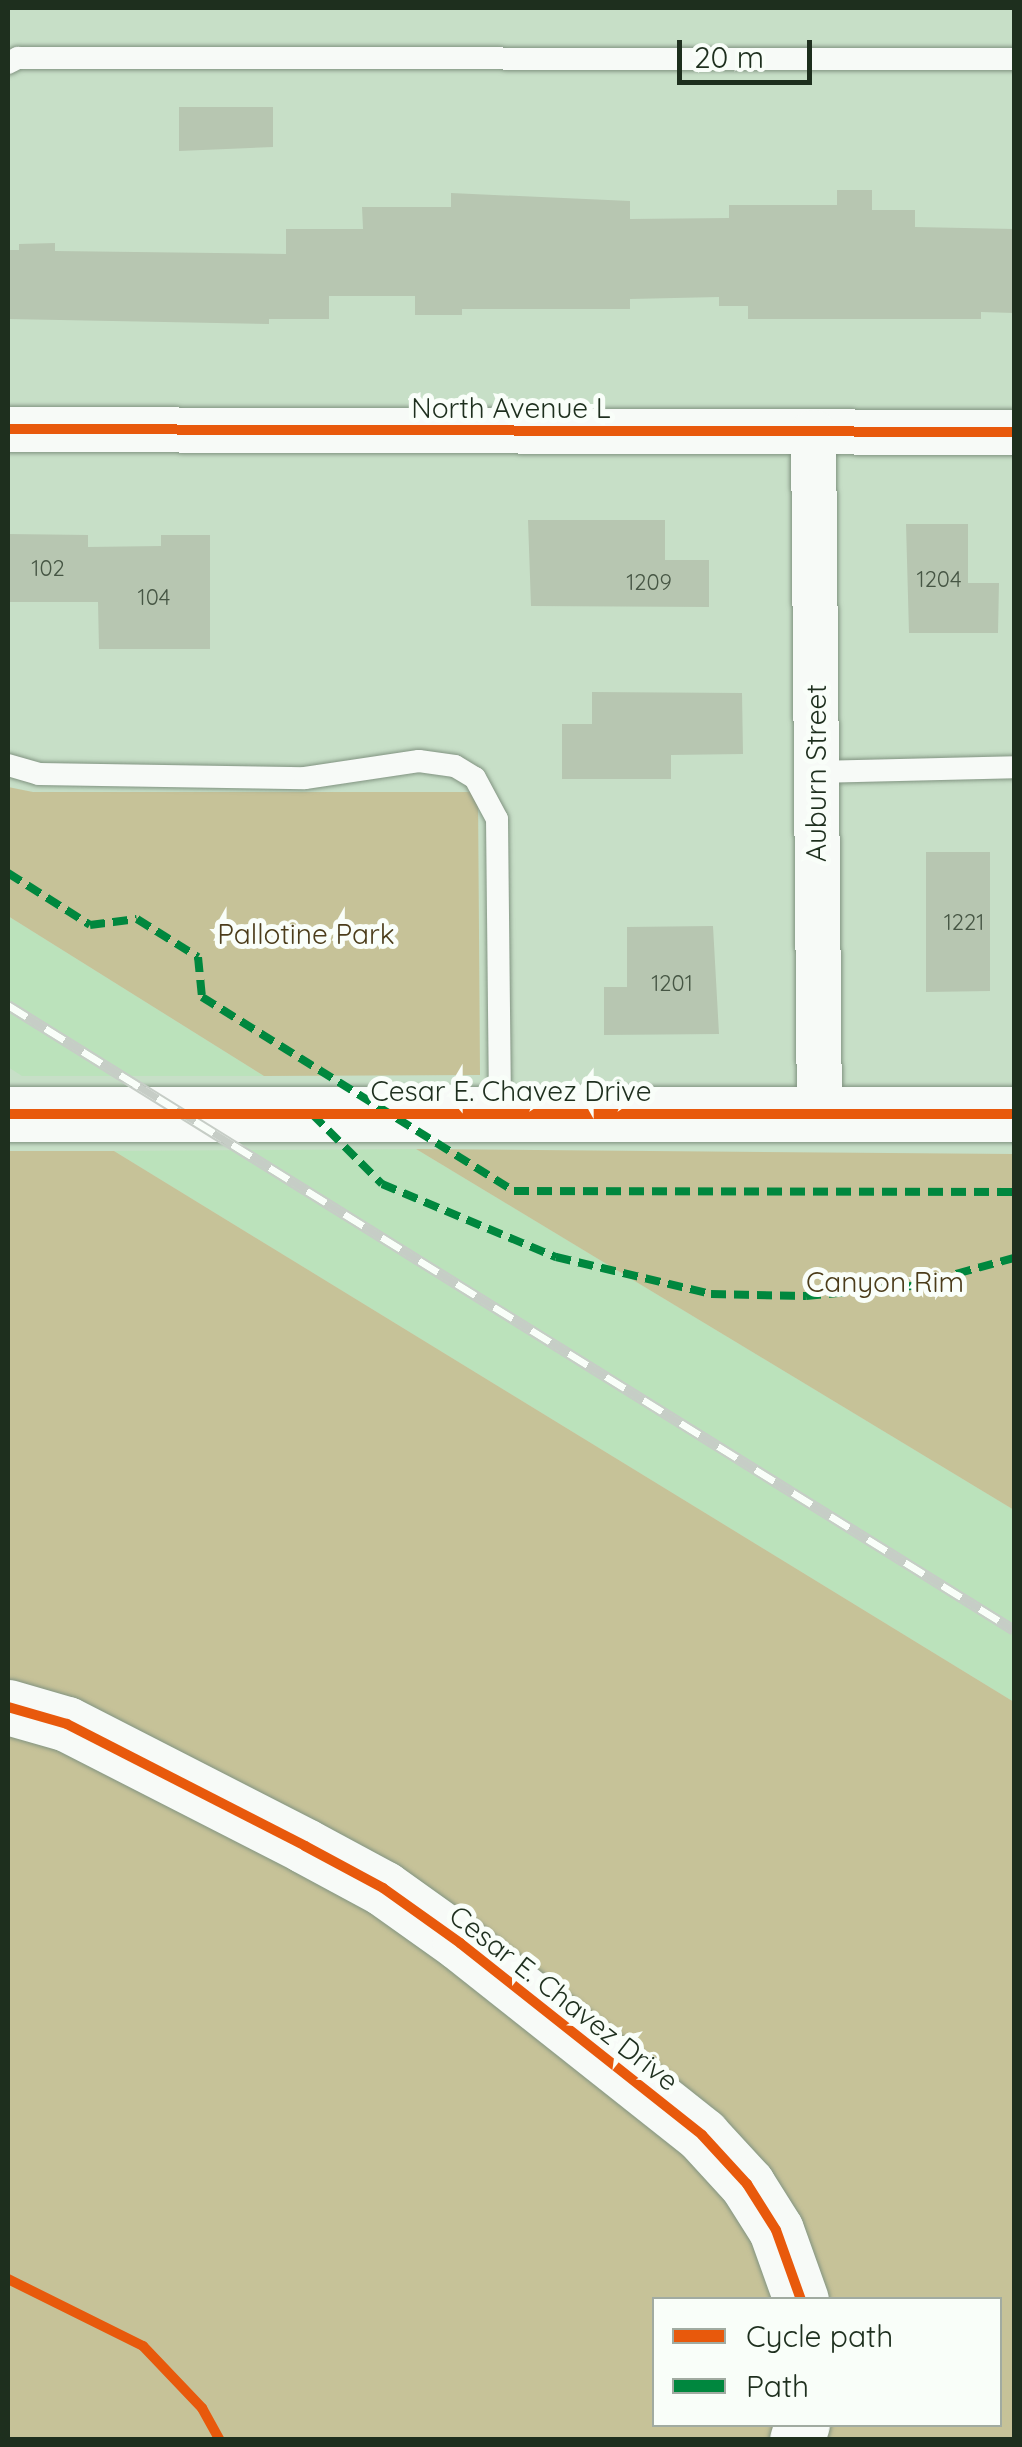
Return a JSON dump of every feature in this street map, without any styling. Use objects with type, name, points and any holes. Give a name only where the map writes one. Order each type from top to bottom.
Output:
[{"type":"street","name":"North Avenue L","points":[[8,430],[1014,432]]},
{"type":"street","name":"Auburn Street","points":[[814,432],[819,1114]]},
{"type":"street","name":"Cesar E. Chavez Drive","points":[[8,1114],[1014,1114]]},
{"type":"street","name":"Cesar E. Chavez Drive","points":[[8,1707],[67,1724],[305,1846],[383,1888],[460,1943],[702,2135],[747,2184],[776,2230],[800,2297]]},
{"type":"lane","points":[[8,63],[18,58],[1014,59]]},
{"type":"lane","points":[[8,765],[39,774],[305,778],[419,760],[455,766],[475,778],[498,819],[500,1113]]},
{"type":"lane","points":[[816,772],[1014,767]]},
{"type":"shaded area","points":[[8,916],[264,1076],[22,1076],[8,1067]]},
{"type":"shaded area","points":[[416,1149],[1014,1510],[1014,1702],[114,1151]]},
{"type":"green space","name":"Pallotine Park","points":[[8,787],[33,792],[478,792],[480,1075],[264,1076],[8,916]]},
{"type":"green space","name":"Canyon Rim","points":[[416,1149],[1014,1154],[1014,1510]]},
{"type":"green space","points":[[8,1151],[114,1151],[1014,1702],[1014,2439],[8,2439]]},
{"type":"building","points":[[179,107],[273,107],[273,147],[179,151]]},
{"type":"building","points":[[837,190],[872,190],[872,210],[915,210],[915,227],[1014,229],[1014,313],[981,312],[981,319],[748,319],[748,306],[719,306],[719,297],[630,299],[630,309],[462,309],[462,315],[415,315],[415,296],[329,296],[329,319],[269,319],[269,324],[8,319],[8,250],[19,250],[19,244],[55,243],[55,251],[286,254],[286,229],[363,229],[362,207],[451,207],[451,193],[630,201],[630,219],[729,218],[729,205],[837,205]]},
{"type":"building","points":[[528,520],[665,520],[665,560],[709,560],[709,607],[531,606]]},
{"type":"building","points":[[906,524],[968,524],[968,583],[999,583],[998,633],[909,633]]},
{"type":"building","points":[[8,534],[88,535],[88,547],[161,546],[161,535],[210,535],[210,649],[99,649],[98,602],[8,602]]},
{"type":"building","points":[[592,692],[742,693],[743,754],[671,755],[671,779],[562,779],[562,724],[592,724]]},
{"type":"building","points":[[926,852],[990,852],[990,991],[926,992]]},
{"type":"building","points":[[713,926],[719,1034],[604,1035],[604,987],[627,987],[627,927]]},
{"type":"railway","points":[[8,1005],[1014,1630]]},
{"type":"marked path","points":[[8,873],[90,925],[137,919],[198,957],[202,997],[514,1191],[1014,1192]]},
{"type":"marked path","points":[[312,1114],[382,1184],[556,1257],[711,1294],[806,1296],[912,1286],[1014,1258]]},
{"type":"cycle path","points":[[8,429],[1014,432]]},
{"type":"cycle path","points":[[8,1114],[1014,1114]]},
{"type":"cycle path","points":[[8,1707],[67,1724],[305,1846],[383,1888],[460,1943],[702,2135],[747,2184],[776,2230],[800,2297]]},
{"type":"cycle path","points":[[8,2279],[143,2346],[202,2408],[220,2440]]}]
